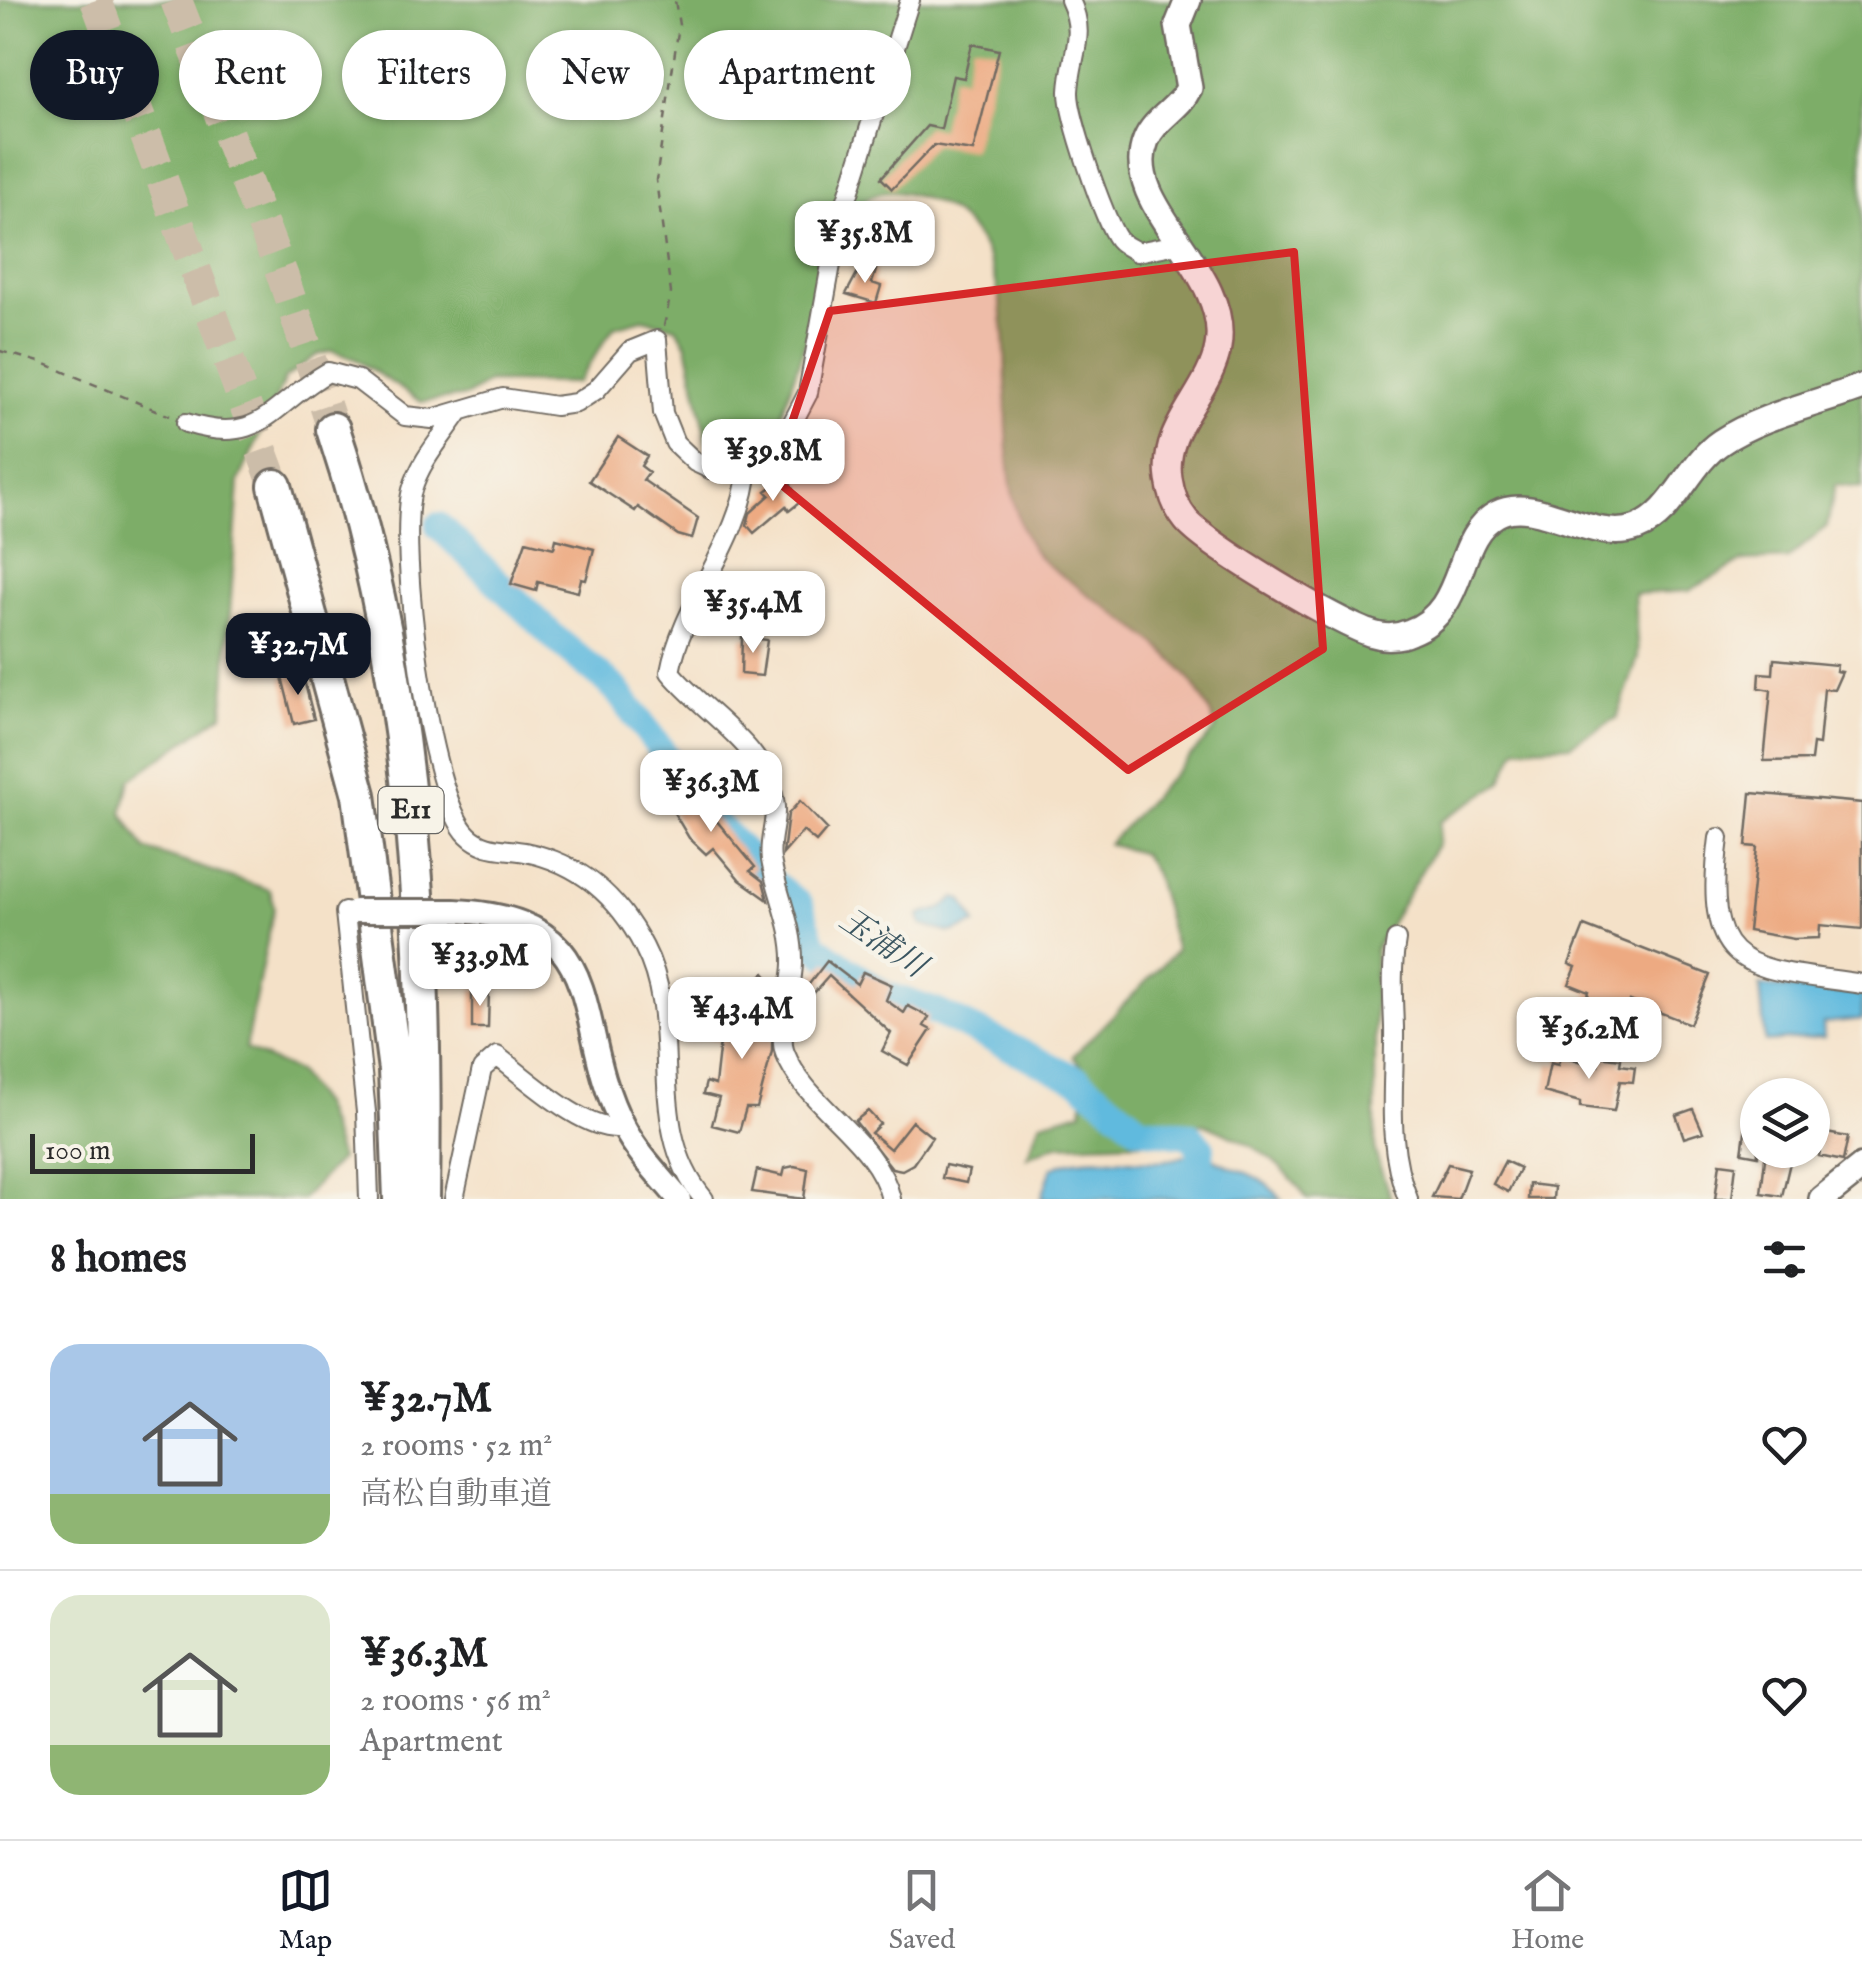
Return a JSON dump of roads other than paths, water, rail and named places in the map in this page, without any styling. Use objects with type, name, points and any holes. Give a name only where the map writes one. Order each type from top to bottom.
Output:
[{"type":"highway","name":"E11","points":[[334,429],[393,685],[415,840],[425,1062],[423,1199]]},
{"type":"highway","name":"E11","points":[[275,486],[362,812],[395,1070],[400,1199]]},
{"type":"main road","points":[[1188,0],[1178,25],[1188,88],[1146,139],[1142,157],[1151,198],[1183,243],[1214,302],[1219,344],[1214,366],[1176,429],[1169,452],[1168,476],[1174,499],[1202,536],[1375,635],[1408,633],[1434,617],[1456,588],[1483,524],[1500,512],[1520,509],[1614,532],[1636,528],[1656,516],[1720,442],[1862,388]]},
{"type":"main road","points":[[1822,1199],[1862,1167]]},
{"type":"street","points":[[186,423],[208,430],[240,431],[261,422],[328,372],[358,380],[405,416],[432,419],[503,398],[555,406],[576,403],[596,390],[630,351],[657,340],[664,413],[676,443],[695,462],[710,470],[748,467],[782,443],[808,394],[836,230],[910,0]]},
{"type":"street","points":[[1070,0],[1080,21],[1069,94],[1074,135],[1108,220],[1120,241],[1138,252],[1183,243]]},
{"type":"street","points":[[459,412],[422,466],[412,490],[407,528],[408,584],[430,729],[453,814],[468,835],[485,847],[527,852],[598,883],[622,912],[645,948],[660,991],[665,1101],[684,1172],[704,1199]]},
{"type":"street","points":[[748,467],[718,556],[701,595],[681,625],[670,672],[726,725],[769,785],[775,808],[770,854],[790,926],[794,964],[782,1050],[857,1140],[888,1185],[891,1199]]},
{"type":"street","points":[[1719,838],[1716,904],[1734,952],[1755,968],[1862,984]]},
{"type":"street","points":[[369,1199],[351,911],[491,912],[522,922],[554,942],[578,974],[623,1128],[679,1199]]},
{"type":"street","points":[[1396,940],[1390,974],[1394,1024],[1391,1132],[1408,1199]]},
{"type":"street","points":[[454,1199],[482,1069],[497,1056],[588,1122],[612,1130],[623,1128]]},
{"type":"water","points":[[955,898],[963,900],[976,924],[951,933],[921,925],[919,915],[941,909]]},
{"type":"water","points":[[1760,986],[1862,994],[1862,1019],[1823,1023],[1824,1037],[1765,1042]]},
{"type":"water","points":[[1201,1148],[1218,1161],[1260,1180],[1281,1199],[1041,1199],[1052,1168],[1070,1161],[1165,1160]]},
{"type":"waterway","name":"玉浦川","points":[[439,526],[557,640],[615,688],[714,821],[772,883],[800,905],[813,945],[883,994],[936,1012],[1079,1080],[1139,1128],[1190,1135],[1201,1148],[1198,1177],[1214,1199]]},
{"type":"tunnel","points":[[96,0],[275,486]]},
{"type":"tunnel","points":[[176,0],[283,277],[333,429]]}]
